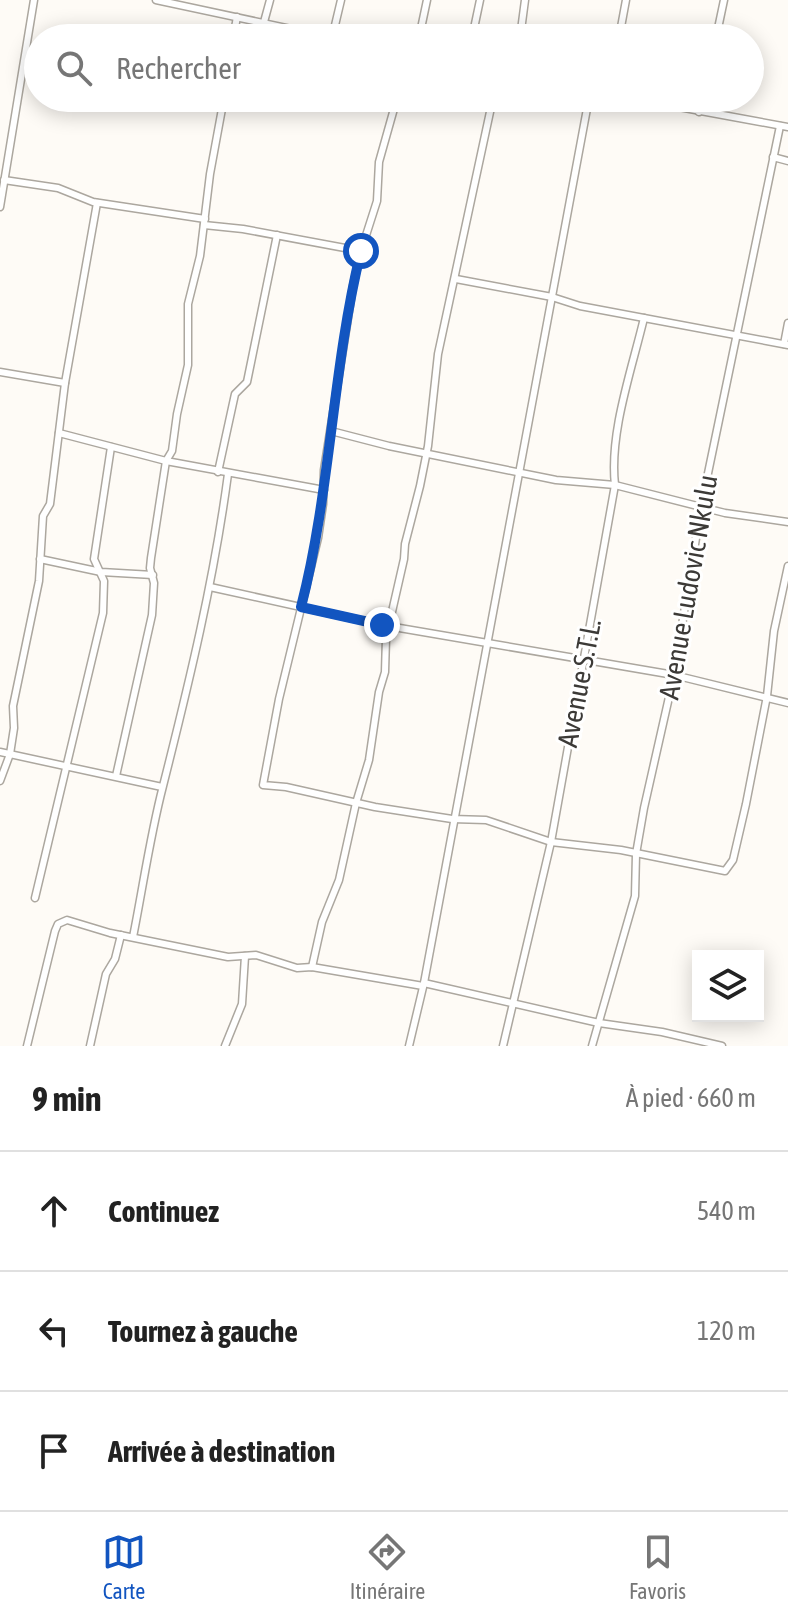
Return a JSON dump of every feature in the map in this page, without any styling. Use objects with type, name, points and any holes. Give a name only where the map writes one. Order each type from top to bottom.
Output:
[{"type":"street","points":[[30,24],[34,0]]},
{"type":"street","points":[[156,0],[273,24]]},
{"type":"street","points":[[197,0],[202,10]]},
{"type":"street","points":[[264,22],[270,0]]},
{"type":"street","points":[[336,24],[341,0]]},
{"type":"street","points":[[422,24],[427,0]]},
{"type":"street","points":[[475,24],[480,0]]},
{"type":"street","points":[[522,24],[525,0]]},
{"type":"street","points":[[622,24],[626,0]]},
{"type":"street","points":[[719,24],[724,0]]},
{"type":"street","points":[[236,24],[237,17]]},
{"type":"street","points":[[0,207],[24,56]]},
{"type":"street","points":[[116,776],[152,615],[151,558],[166,461],[172,451],[188,365],[188,304],[200,256],[222,112]]},
{"type":"street","points":[[393,112],[379,162],[377,201],[361,251],[331,431],[318,538],[279,699],[263,785],[452,819],[486,820],[551,842],[725,871],[733,860],[767,696],[774,631],[788,566]]},
{"type":"street","points":[[312,967],[325,910],[342,868],[369,760],[385,672],[386,638],[426,454],[438,354],[490,112]]},
{"type":"street","points":[[409,1046],[586,112]]},
{"type":"street","points":[[699,112],[784,126]]},
{"type":"street","name":"Avenue Ludovic Nkulu","points":[[592,1046],[635,896],[636,854],[674,675],[701,507],[773,157],[784,126]]},
{"type":"street","points":[[773,157],[788,161]]},
{"type":"street","points":[[2,180],[58,188],[97,203],[361,251]]},
{"type":"street","points":[[0,781],[10,754],[13,706],[39,581],[43,516],[50,504],[65,383],[97,203]]},
{"type":"street","points":[[218,472],[235,394],[247,382],[277,235]]},
{"type":"street","points":[[456,279],[552,297],[580,306],[786,344],[788,323]]},
{"type":"street","name":"Avenue S.T.L.","points":[[503,1046],[551,842],[615,485],[613,465],[616,438],[644,318]]},
{"type":"street","points":[[0,372],[65,383]]},
{"type":"street","points":[[331,431],[518,473],[615,485],[701,507],[788,522]]},
{"type":"street","points":[[59,433],[166,461],[324,490]]},
{"type":"street","points":[[35,898],[69,766],[103,613],[104,581],[94,559],[111,447]]},
{"type":"street","points":[[133,937],[162,787],[210,587],[228,474]]},
{"type":"street","points":[[40,559],[101,572],[153,575]]},
{"type":"street","points":[[210,587],[390,626],[674,675],[788,703]]},
{"type":"street","points":[[0,752],[162,787]]},
{"type":"street","points":[[27,1046],[58,924],[67,920],[121,935],[228,957],[256,955],[297,968],[312,967],[423,985],[722,1046]]},
{"type":"street","points":[[90,1046],[106,974],[115,959],[121,935]]},
{"type":"street","points":[[225,1046],[242,1004],[245,956]]},
{"type":"route","points":[[361,251],[324,470],[318,538],[301,607],[382,625]]}]
